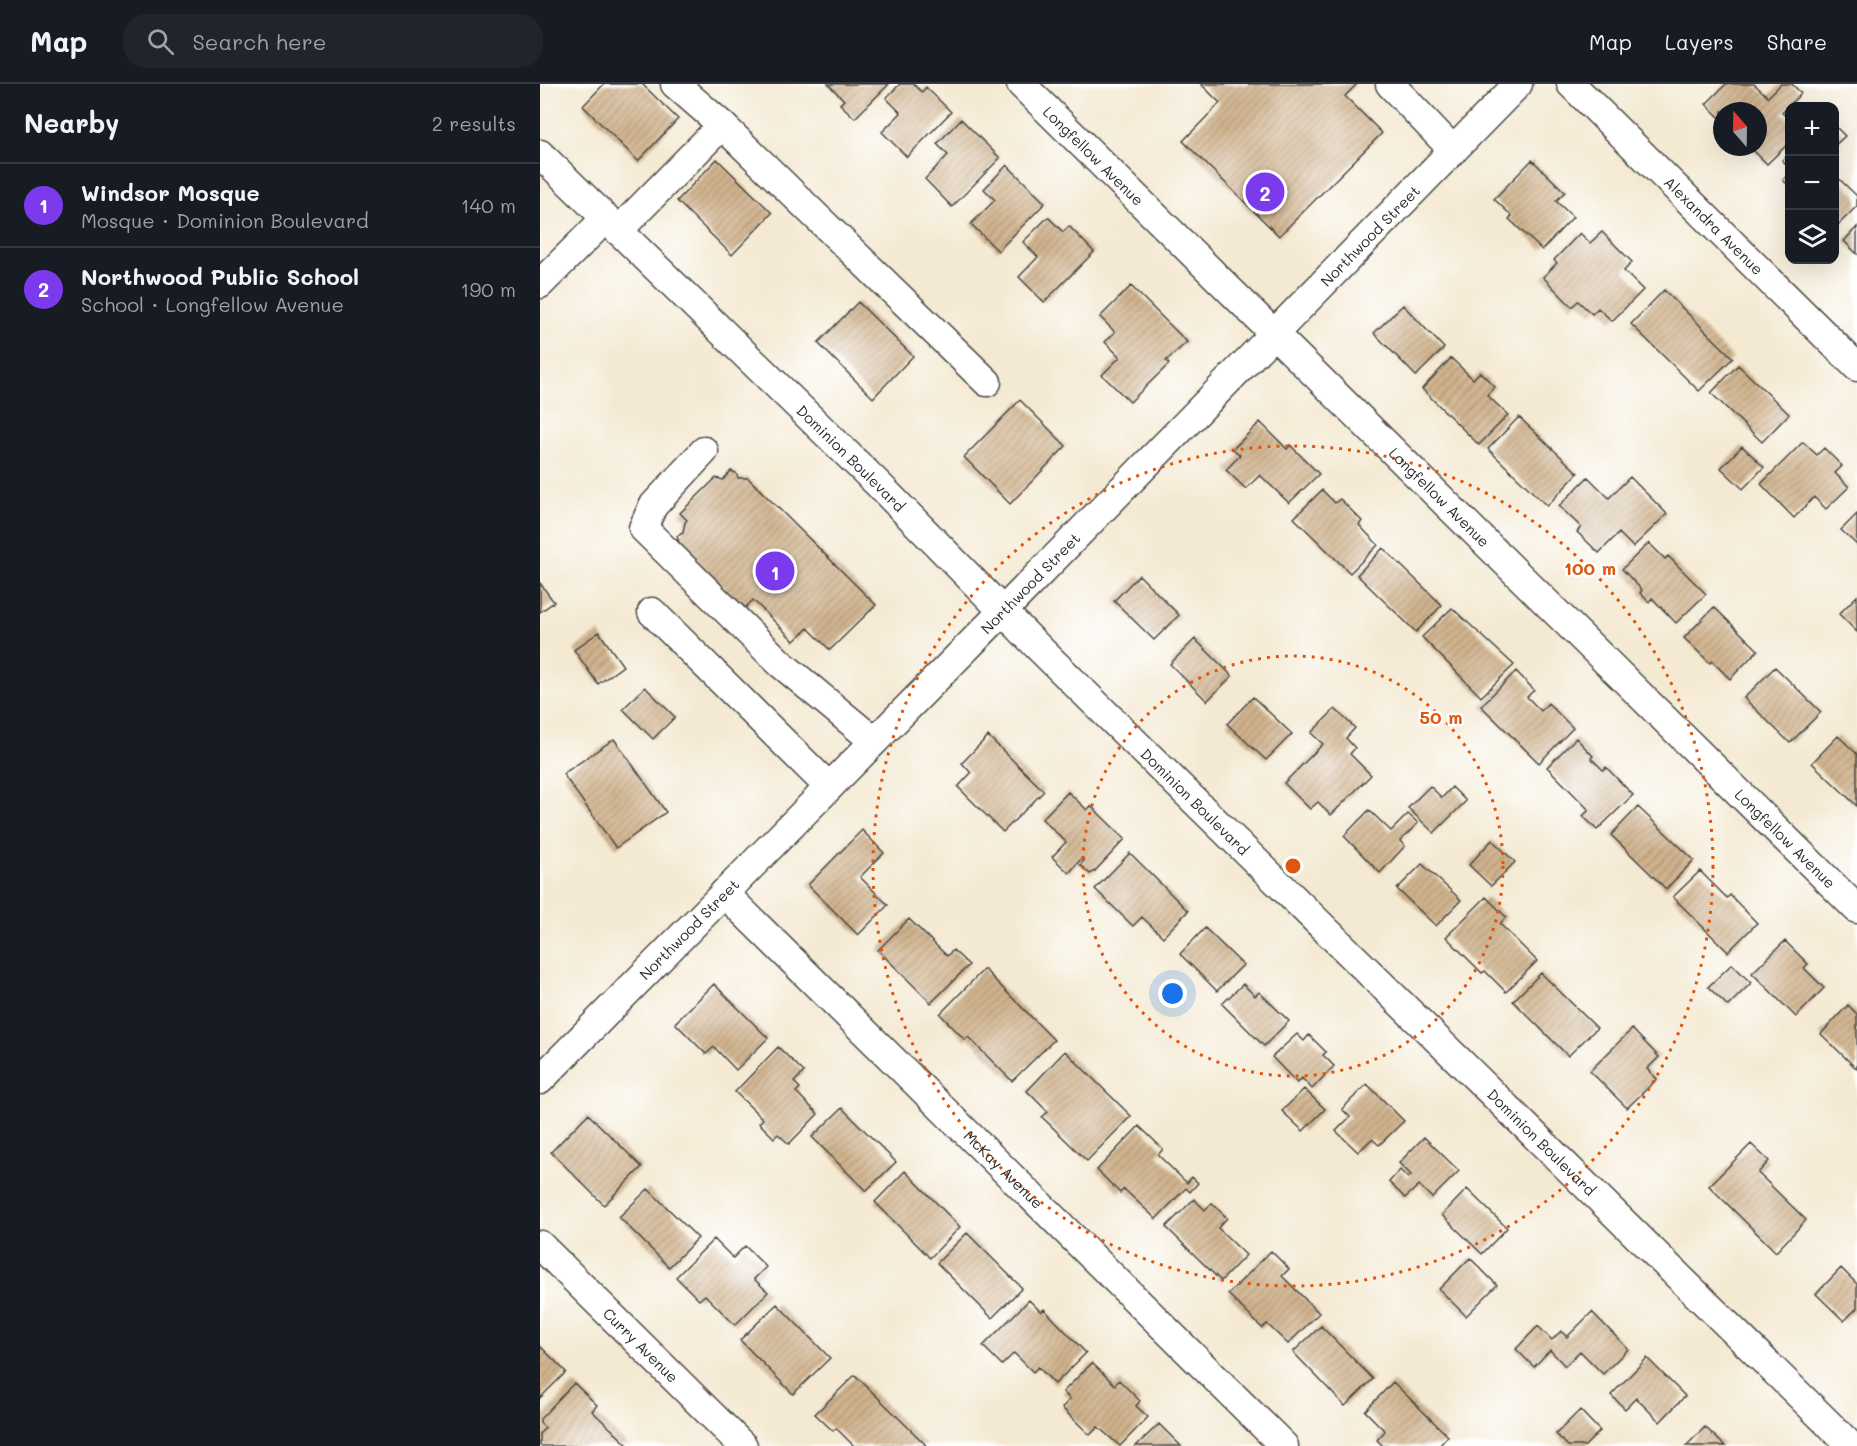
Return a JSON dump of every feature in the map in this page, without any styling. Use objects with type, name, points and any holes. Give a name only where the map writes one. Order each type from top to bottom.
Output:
[{"type":"street","points":[[675,84],[722,125],[987,382]]},
{"type":"street","points":[[1390,84],[1453,150]]},
{"type":"street","name":"Northwood Street","points":[[540,1080],[1518,84]]},
{"type":"street","name":"Alexandra Avenue","points":[[1571,84],[1857,367]]},
{"type":"street","name":"Longfellow Avenue","points":[[1036,89],[1273,334],[1857,909]]},
{"type":"street","points":[[540,284],[612,225],[722,125]]},
{"type":"street","name":"Dominion Boulevard","points":[[540,154],[880,486],[1002,612],[1851,1446]]},
{"type":"street","points":[[704,451],[653,506],[643,528],[780,663],[874,741]]},
{"type":"street","points":[[652,612],[829,787]]},
{"type":"street","name":"McKay Avenue","points":[[724,893],[1284,1446]]},
{"type":"street","name":"Curry Avenue","points":[[540,1245],[742,1446]]},
{"type":"building","points":[[604,84],[642,84],[678,119],[638,161],[583,106]]},
{"type":"building","points":[[828,84],[889,84],[855,118],[840,104],[844,100]]},
{"type":"building","points":[[900,84],[913,84],[922,92],[926,87],[951,112],[907,157],[882,132],[901,113],[886,98]]},
{"type":"building","points":[[1201,84],[1357,84],[1345,96],[1382,133],[1279,236],[1183,141],[1220,103]]},
{"type":"building","points":[[1726,84],[1754,84],[1768,97],[1781,84],[1792,84],[1801,93],[1792,102],[1785,102],[1785,110],[1782,113],[1785,116],[1785,147],[1767,164],[1759,156],[1767,156],[1767,102],[1713,102],[1713,111],[1706,104]]},
{"type":"building","points":[[961,119],[1000,158],[952,207],[925,179],[948,155],[937,144]]},
{"type":"building","points":[[1839,130],[1845,136],[1839,141]]},
{"type":"building","points":[[717,159],[772,213],[732,255],[677,201]]},
{"type":"building","points":[[1532,160],[1565,192],[1556,201],[1573,217],[1542,250],[1509,219],[1512,216],[1494,199]]},
{"type":"building","points":[[1007,165],[1045,203],[998,251],[971,224],[995,200],[984,189]]},
{"type":"building","points":[[1839,179],[1857,196],[1857,206],[1839,224]]},
{"type":"building","points":[[1048,217],[1063,232],[1069,226],[1094,252],[1044,302],[1019,277],[1038,257],[1023,242]]},
{"type":"building","points":[[1857,227],[1857,254],[1844,241]]},
{"type":"building","points":[[1602,232],[1632,262],[1624,271],[1643,290],[1612,321],[1598,308],[1592,314],[1578,301],[1572,307],[1543,277],[1557,263],[1554,260],[1580,233],[1590,243]]},
{"type":"building","points":[[1131,286],[1187,342],[1166,361],[1169,364],[1130,402],[1102,375],[1120,357],[1105,342],[1115,332],[1100,317]]},
{"type":"building","points":[[1664,290],[1733,358],[1699,391],[1631,324]]},
{"type":"building","points":[[858,302],[913,356],[873,398],[818,343]]},
{"type":"building","points":[[1403,305],[1444,348],[1416,376],[1374,333]]},
{"type":"building","points":[[1451,358],[1473,379],[1480,372],[1495,387],[1487,395],[1508,415],[1479,445],[1422,389]]},
{"type":"building","points":[[1738,365],[1789,414],[1762,442],[1711,393]]},
{"type":"building","points":[[1020,400],[1066,446],[1010,504],[964,457]]},
{"type":"building","points":[[1519,417],[1578,473],[1547,506],[1488,449]]},
{"type":"building","points":[[1260,422],[1287,449],[1290,445],[1319,474],[1289,503],[1260,475],[1246,489],[1226,470],[1240,455],[1233,449]]},
{"type":"building","points":[[1803,442],[1817,455],[1824,448],[1842,466],[1835,473],[1849,487],[1826,509],[1814,497],[1794,518],[1761,484]]},
{"type":"building","points":[[1742,446],[1764,467],[1743,489],[1721,468]]},
{"type":"building","points":[[731,471],[736,473],[738,478],[748,478],[876,605],[830,650],[808,628],[794,641],[753,600],[745,608],[679,543],[677,536],[683,533],[687,520],[680,513],[716,478],[723,480]]},
{"type":"building","points":[[1588,477],[1609,498],[1630,477],[1667,514],[1633,547],[1619,533],[1599,553],[1577,532],[1581,527],[1559,506]]},
{"type":"building","points":[[1322,490],[1335,503],[1340,499],[1362,521],[1359,525],[1378,545],[1350,573],[1294,518]]},
{"type":"building","points":[[1857,514],[1857,545],[1841,530]]},
{"type":"building","points":[[1649,543],[1665,559],[1668,556],[1706,594],[1676,623],[1652,598],[1649,602],[1640,593],[1642,590],[1622,569]]},
{"type":"building","points":[[1383,548],[1442,605],[1416,632],[1357,575]]},
{"type":"building","points":[[1139,575],[1179,615],[1154,640],[1114,601]]},
{"type":"building","points":[[540,583],[554,602],[540,612]]},
{"type":"building","points":[[1857,596],[1857,632],[1839,614]]},
{"type":"building","points":[[1714,607],[1758,650],[1730,679],[1684,638]]},
{"type":"building","points":[[1452,608],[1514,665],[1481,697],[1422,637]]},
{"type":"building","points":[[599,632],[623,666],[598,684],[574,650]]},
{"type":"building","points":[[1195,639],[1232,676],[1207,701],[1170,664]]},
{"type":"building","points":[[1775,667],[1821,712],[1790,743],[1744,698]]},
{"type":"building","points":[[1516,671],[1534,690],[1527,697],[1541,711],[1548,703],[1573,728],[1539,763],[1481,706]]},
{"type":"building","points":[[645,687],[675,717],[653,739],[623,709]]},
{"type":"building","points":[[1253,697],[1292,734],[1266,760],[1227,724]]},
{"type":"building","points":[[1335,709],[1355,728],[1346,738],[1355,748],[1350,754],[1371,775],[1331,815],[1318,802],[1310,809],[1284,783],[1323,744],[1311,733]]},
{"type":"building","points":[[988,736],[1044,791],[1003,832],[958,787],[971,773],[962,763]]},
{"type":"building","points":[[1838,736],[1857,754],[1857,806],[1812,763]]},
{"type":"building","points":[[1576,738],[1603,770],[1606,767],[1633,795],[1597,830],[1583,816],[1589,810],[1547,767]]},
{"type":"building","points":[[614,739],[666,812],[616,848],[563,774]]},
{"type":"building","points":[[1430,786],[1442,798],[1452,787],[1466,801],[1434,833],[1408,808]]},
{"type":"building","points":[[1068,792],[1087,810],[1091,806],[1125,839],[1090,874],[1080,865],[1084,861],[1082,858],[1069,873],[1052,857],[1066,842],[1042,819]]},
{"type":"building","points":[[1638,807],[1694,860],[1666,889],[1611,835]]},
{"type":"building","points":[[1369,810],[1391,831],[1408,814],[1418,823],[1400,841],[1405,846],[1380,873],[1344,836]]},
{"type":"building","points":[[862,830],[884,853],[860,877],[888,905],[858,935],[808,885]]},
{"type":"building","points":[[1492,840],[1515,862],[1491,886],[1469,865]]},
{"type":"building","points":[[1130,853],[1188,911],[1163,937],[1142,917],[1133,926],[1095,889]]},
{"type":"building","points":[[1422,864],[1461,900],[1436,926],[1397,889]]},
{"type":"building","points":[[1700,871],[1727,898],[1730,895],[1757,923],[1728,952],[1673,897]]},
{"type":"building","points":[[1486,897],[1506,917],[1500,924],[1537,961],[1506,992],[1485,971],[1482,973],[1446,937]]},
{"type":"building","points":[[909,919],[947,956],[953,950],[969,965],[931,1003],[878,950]]},
{"type":"building","points":[[1205,928],[1243,965],[1217,991],[1180,954]]},
{"type":"building","points":[[1785,941],[1808,964],[1804,968],[1824,988],[1796,1017],[1752,973]]},
{"type":"building","points":[[1732,964],[1751,983],[1728,1006],[1708,987]]},
{"type":"building","points":[[984,969],[1054,1040],[1012,1081],[968,1037],[965,1040],[940,1014]]},
{"type":"building","points":[[1541,973],[1597,1028],[1568,1056],[1513,1001]]},
{"type":"building","points":[[714,984],[768,1038],[736,1070],[714,1047],[706,1054],[675,1023]]},
{"type":"building","points":[[1243,984],[1255,996],[1259,992],[1289,1021],[1264,1046],[1222,1004]]},
{"type":"building","points":[[1848,1005],[1857,1014],[1857,1069],[1821,1034]]},
{"type":"building","points":[[1632,1029],[1659,1057],[1647,1069],[1657,1079],[1627,1108],[1590,1071]]},
{"type":"building","points":[[1297,1034],[1304,1041],[1309,1035],[1326,1052],[1323,1055],[1334,1066],[1312,1089],[1302,1078],[1297,1083],[1272,1057]]},
{"type":"building","points":[[778,1047],[804,1072],[794,1082],[800,1088],[796,1092],[818,1114],[789,1144],[778,1134],[774,1138],[759,1123],[763,1119],[735,1092]]},
{"type":"building","points":[[1065,1051],[1131,1116],[1087,1161],[1042,1117],[1048,1112],[1027,1091]]},
{"type":"building","points":[[1367,1084],[1404,1121],[1379,1145],[1372,1139],[1358,1152],[1336,1131],[1350,1117],[1342,1109]]},
{"type":"building","points":[[1304,1089],[1325,1109],[1303,1131],[1282,1111]]},
{"type":"building","points":[[842,1108],[896,1162],[866,1191],[812,1137]]},
{"type":"building","points":[[588,1114],[642,1167],[604,1205],[551,1152]]},
{"type":"building","points":[[1139,1126],[1163,1149],[1158,1155],[1187,1183],[1192,1177],[1198,1183],[1190,1192],[1186,1188],[1156,1219],[1124,1189],[1120,1193],[1097,1170]]},
{"type":"building","points":[[1424,1137],[1459,1171],[1432,1198],[1419,1185],[1405,1198],[1389,1182],[1400,1170],[1408,1178],[1411,1175],[1399,1163]]},
{"type":"building","points":[[1751,1144],[1769,1161],[1758,1173],[1806,1220],[1776,1252],[1709,1186]]},
{"type":"building","points":[[905,1171],[960,1227],[930,1258],[875,1202]]},
{"type":"building","points":[[648,1189],[698,1238],[669,1267],[619,1217]]},
{"type":"building","points":[[1467,1189],[1507,1228],[1482,1254],[1442,1215]]},
{"type":"building","points":[[1194,1199],[1205,1210],[1212,1203],[1227,1218],[1218,1228],[1246,1255],[1221,1281],[1166,1227]]},
{"type":"building","points":[[967,1233],[1022,1288],[992,1318],[937,1263]]},
{"type":"building","points":[[714,1239],[733,1258],[745,1246],[766,1267],[754,1279],[768,1292],[735,1325],[705,1295],[699,1300],[676,1277]]},
{"type":"building","points":[[1271,1251],[1289,1269],[1282,1276],[1319,1313],[1288,1344],[1267,1324],[1262,1328],[1228,1294]]},
{"type":"building","points":[[1470,1258],[1497,1285],[1466,1316],[1439,1289]]},
{"type":"building","points":[[1841,1268],[1857,1284],[1857,1308],[1844,1321],[1816,1294]]},
{"type":"building","points":[[1029,1300],[1041,1312],[1044,1309],[1086,1353],[1055,1384],[1038,1367],[1033,1372],[1014,1353],[1002,1365],[983,1346]]},
{"type":"building","points":[[777,1304],[830,1358],[793,1394],[740,1340]]},
{"type":"building","points":[[1592,1312],[1628,1349],[1603,1374],[1580,1351],[1565,1366],[1550,1350],[1534,1367],[1516,1349],[1538,1326],[1552,1340],[1561,1331],[1567,1337]]},
{"type":"building","points":[[1321,1326],[1373,1379],[1345,1406],[1293,1352]]},
{"type":"building","points":[[540,1346],[566,1372],[540,1398]]},
{"type":"building","points":[[1647,1358],[1685,1396],[1660,1422],[1636,1398],[1625,1409],[1611,1395]]},
{"type":"building","points":[[1092,1363],[1115,1385],[1119,1380],[1140,1401],[1136,1406],[1148,1417],[1120,1446],[1098,1427],[1090,1435],[1062,1408],[1070,1399],[1063,1392]]},
{"type":"building","points":[[855,1375],[927,1446],[854,1446],[836,1428],[833,1431],[815,1414]]},
{"type":"building","points":[[1393,1382],[1448,1436],[1439,1446],[1383,1446],[1377,1440],[1385,1431],[1365,1411]]},
{"type":"building","points":[[574,1383],[597,1405],[592,1411],[629,1446],[540,1446],[540,1433],[545,1428],[540,1423],[540,1419]]},
{"type":"building","points":[[1580,1410],[1600,1431],[1585,1446],[1568,1446],[1556,1434]]},
{"type":"building","points":[[1159,1424],[1181,1446],[1136,1446]]},
{"type":"building","points":[[1705,1427],[1725,1446],[1686,1446]]},
{"type":"place","name":"Northwood Public School","points":[[1265,192]]},
{"type":"place","name":"Windsor Mosque","points":[[775,571]]}]
